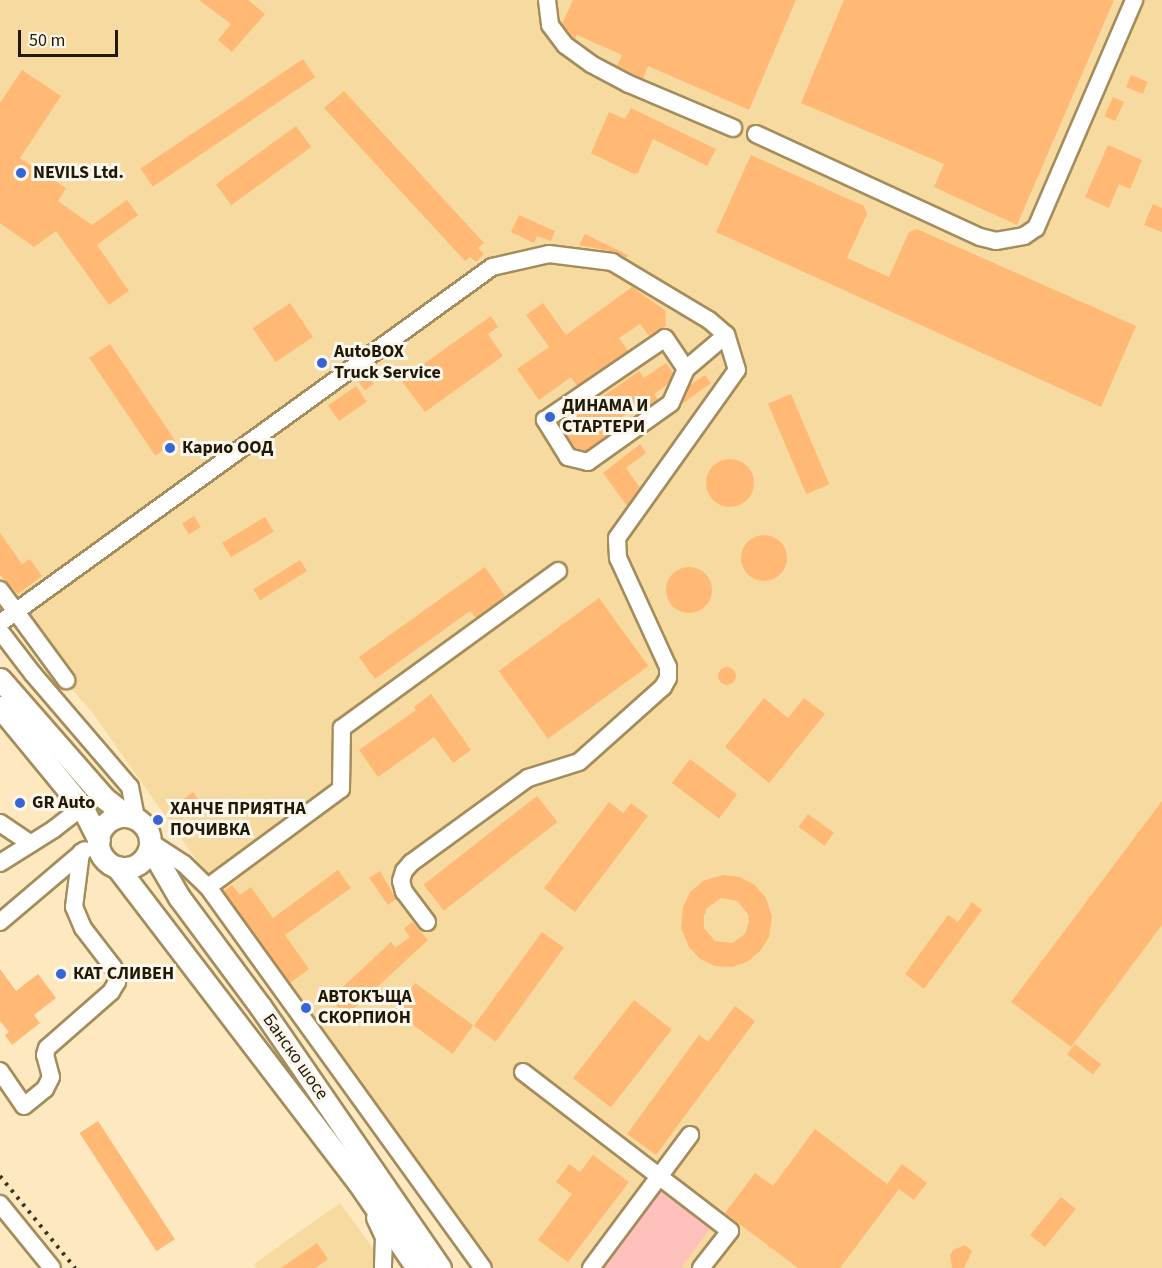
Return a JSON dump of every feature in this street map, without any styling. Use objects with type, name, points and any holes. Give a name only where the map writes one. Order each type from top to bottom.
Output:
[{"type":"main road","points":[[0,679],[104,798],[148,833],[150,845],[146,857],[138,864],[128,868],[117,867],[104,858],[93,845],[82,807],[0,707]]},
{"type":"main road","points":[[93,845],[108,823],[131,818]]},
{"type":"main road","name":"Банско шосе","points":[[150,845],[179,897],[260,1006],[440,1268]]},
{"type":"main road","name":"Банско шосе","points":[[117,867],[358,1182],[417,1268]]},
{"type":"street","points":[[547,0],[550,25],[565,45],[591,64],[629,84],[733,128]]},
{"type":"street","points":[[756,134],[980,237],[996,241],[1024,236],[1036,228],[1134,0]]},
{"type":"street","points":[[0,623],[492,267],[549,254],[612,262],[709,320],[726,335],[737,370],[617,538],[618,558],[668,667],[668,678],[663,687],[579,762],[528,778],[411,863],[401,881],[404,892],[427,922]]},
{"type":"street","points":[[686,369],[665,338],[545,420],[568,456],[588,462],[671,403],[686,369],[726,335]]},
{"type":"street","points":[[208,887],[341,789],[342,728],[558,571]]},
{"type":"street","points":[[0,590],[66,680]]},
{"type":"street","points":[[0,631],[33,674],[130,786],[131,818]]},
{"type":"street","points":[[0,863],[82,807]]},
{"type":"street","points":[[0,823],[31,844]]},
{"type":"street","points":[[0,922],[93,845]]},
{"type":"street","points":[[0,1071],[24,1106],[45,1089],[51,1077],[45,1055],[47,1048],[111,992],[117,982],[117,974],[113,967],[83,928],[74,908],[93,845]]},
{"type":"street","points":[[150,845],[184,864],[208,887],[483,1268]]},
{"type":"street","points":[[523,1072],[730,1231],[701,1268]]},
{"type":"street","points":[[591,1268],[690,1135]]},
{"type":"street","points":[[358,1182],[384,1237],[383,1268]]},
{"type":"street","points":[[0,1204],[52,1268]]},
{"type":"shaded area","points":[[0,0],[1162,0],[1162,1268],[484,1268],[92,712],[0,609]]},
{"type":"shaded area","points":[[657,1187],[711,1227],[681,1268],[597,1268]]},
{"type":"shaded area","points":[[340,1203],[387,1268],[257,1268],[254,1264]]},
{"type":"building","points":[[199,0],[248,0],[265,14],[232,52],[218,40],[231,24]]},
{"type":"building","points":[[573,0],[796,0],[749,110],[648,66],[643,79],[617,66],[622,55],[577,35],[575,39],[562,24]]},
{"type":"building","points":[[844,0],[1114,0],[1017,225],[934,187],[944,164],[801,103]]},
{"type":"building","points":[[303,59],[315,77],[153,187],[141,169]]},
{"type":"building","name":"NEVILS Ltd.","points":[[22,70],[61,96],[20,158],[66,188],[58,201],[92,225],[127,200],[138,215],[97,245],[129,291],[109,305],[56,231],[34,247],[0,223],[0,103]]},
{"type":"building","points":[[1131,75],[1148,82],[1143,94],[1126,87]]},
{"type":"building","points":[[344,91],[484,243],[478,248],[484,254],[476,262],[470,257],[465,261],[324,108]]},
{"type":"building","points":[[1113,97],[1124,102],[1115,121],[1104,116]]},
{"type":"building","points":[[631,108],[716,149],[707,166],[653,139],[638,173],[634,174],[591,153],[609,112],[625,119]]},
{"type":"building","points":[[296,126],[311,147],[231,205],[216,184]]},
{"type":"building","points":[[1108,145],[1142,160],[1130,189],[1119,184],[1109,208],[1085,197]]},
{"type":"building","points":[[751,155],[864,206],[867,214],[847,258],[889,277],[909,232],[917,229],[1136,326],[1101,407],[716,232]]},
{"type":"building","points":[[1153,204],[1162,208],[1162,232],[1144,225]]},
{"type":"building","points":[[519,215],[555,231],[551,241],[537,236],[534,243],[511,232]]},
{"type":"building","points":[[585,234],[628,255],[627,258],[614,252],[579,245]]},
{"type":"building","points":[[632,287],[665,310],[666,326],[649,336],[640,324],[619,338],[628,351],[577,386],[571,377],[539,400],[517,369],[549,347],[526,315],[543,303],[566,335]]},
{"type":"building","points":[[290,303],[313,337],[276,362],[253,328]]},
{"type":"building","points":[[491,316],[498,327],[488,334],[503,356],[425,412],[401,380]]},
{"type":"building","points":[[110,344],[176,442],[155,456],[89,358]]},
{"type":"building","points":[[666,363],[673,373],[668,384],[654,394],[658,400],[649,406],[645,401],[607,427],[611,433],[586,451],[575,448],[561,426],[639,371],[644,378]]},
{"type":"building","points":[[367,375],[374,384],[365,390],[358,382]]},
{"type":"building","points":[[705,375],[711,383],[682,404],[690,385]]},
{"type":"building","points":[[356,386],[367,402],[339,421],[328,406]]},
{"type":"building","points":[[791,394],[829,484],[806,494],[768,404]]},
{"type":"building","points":[[640,444],[646,453],[626,468],[640,488],[627,506],[603,473]]},
{"type":"building","points":[[730,459],[747,466],[754,483],[747,500],[730,507],[713,500],[706,483],[713,466]]},
{"type":"building","points":[[194,516],[201,527],[189,534],[182,523]]},
{"type":"building","points":[[265,517],[274,532],[231,557],[222,543]]},
{"type":"building","points":[[0,533],[22,564],[30,559],[42,576],[18,594],[0,575]]},
{"type":"building","points":[[769,535],[781,541],[786,549],[786,567],[781,575],[773,580],[759,581],[747,575],[742,567],[741,553],[747,541],[755,536]]},
{"type":"building","points":[[300,560],[307,571],[260,600],[253,589]]},
{"type":"building","points":[[485,567],[505,596],[476,618],[470,611],[375,679],[359,657]]},
{"type":"building","points":[[689,567],[705,574],[712,590],[705,606],[689,613],[673,606],[666,590],[673,574]]},
{"type":"building","points":[[599,598],[648,666],[548,739],[499,671]]},
{"type":"building","points":[[727,667],[733,670],[736,676],[733,682],[727,685],[721,682],[718,676],[721,670]]},
{"type":"building","points":[[431,694],[471,750],[453,763],[434,737],[378,777],[359,750],[416,710],[414,707]]},
{"type":"building","points":[[764,698],[788,718],[804,698],[825,714],[769,783],[725,747]]},
{"type":"building","points":[[690,759],[737,795],[719,818],[672,783]]},
{"type":"building","points":[[193,792],[201,803],[186,814],[178,803]]},
{"type":"building","points":[[537,796],[557,822],[444,911],[424,885]]},
{"type":"building","points":[[1162,801],[1162,925],[1071,1047],[1011,1002]]},
{"type":"building","points":[[609,802],[623,813],[631,803],[648,816],[575,912],[544,888]]},
{"type":"building","points":[[808,814],[834,833],[824,846],[799,827]]},
{"type":"building","points":[[338,870],[351,888],[285,935],[309,969],[290,983],[224,891],[232,885],[240,895],[251,887],[273,918]]},
{"type":"building","points":[[380,871],[396,899],[388,905],[369,878]]},
{"type":"building","points":[[723,875],[740,877],[755,885],[766,898],[772,917],[769,937],[760,951],[747,962],[732,967],[715,966],[700,959],[689,947],[681,928],[683,907],[690,892],[703,881]],"holes":[[[721,898],[737,901],[748,914],[749,922],[745,934],[732,943],[715,941],[704,928],[707,908]]]},
{"type":"building","points":[[972,902],[982,910],[924,989],[905,974],[948,915],[958,922]]},
{"type":"building","points":[[412,922],[428,940],[346,1016],[330,999],[391,942],[395,948],[410,937],[404,929]]},
{"type":"building","points":[[542,932],[564,948],[496,1042],[474,1026]]},
{"type":"building","points":[[0,969],[16,991],[38,974],[56,998],[34,1015],[40,1023],[12,1045],[5,1035],[9,1032],[0,1021]]},
{"type":"building","points":[[415,983],[473,1025],[453,1054],[394,1011]]},
{"type":"building","points":[[634,1000],[672,1030],[611,1108],[573,1078]]},
{"type":"building","points":[[735,1006],[755,1021],[656,1155],[627,1134],[699,1035],[708,1042]]},
{"type":"building","points":[[1075,1044],[1101,1064],[1093,1075],[1067,1054]]},
{"type":"building","points":[[98,1121],[175,1239],[156,1251],[80,1133]]},
{"type":"building","points":[[815,1129],[887,1184],[902,1164],[927,1183],[914,1200],[899,1189],[840,1268],[798,1268],[725,1213],[755,1173],[773,1186]]},
{"type":"building","points":[[593,1155],[629,1182],[568,1262],[538,1240],[572,1194],[556,1182],[569,1164],[580,1172]]},
{"type":"building","points":[[1061,1197],[1076,1209],[1045,1247],[1030,1235]]},
{"type":"building","points":[[317,1243],[328,1259],[316,1268],[281,1268]]},
{"type":"building","points":[[965,1245],[972,1251],[964,1268],[952,1268],[950,1256],[953,1250]]},
{"type":"railway","points":[[0,1176],[75,1268]]},
{"type":"place","name":"NEVILS Ltd.","points":[[21,173]]},
{"type":"place","name":"AutoBOX Truck Service","points":[[322,363]]},
{"type":"place","name":"ДИНАМА И СТАРТЕРИ","points":[[550,417]]},
{"type":"place","name":"Карио ООД","points":[[170,448]]},
{"type":"place","name":"GR Auto","points":[[20,803]]},
{"type":"place","name":"ХАНЧЕ ПРИЯТНА ПОЧИВКА","points":[[158,820]]},
{"type":"place","name":"КАТ СЛИВЕН","points":[[61,974]]},
{"type":"place","name":"АВТОКЪЩА СКОРПИОН","points":[[306,1008]]}]
